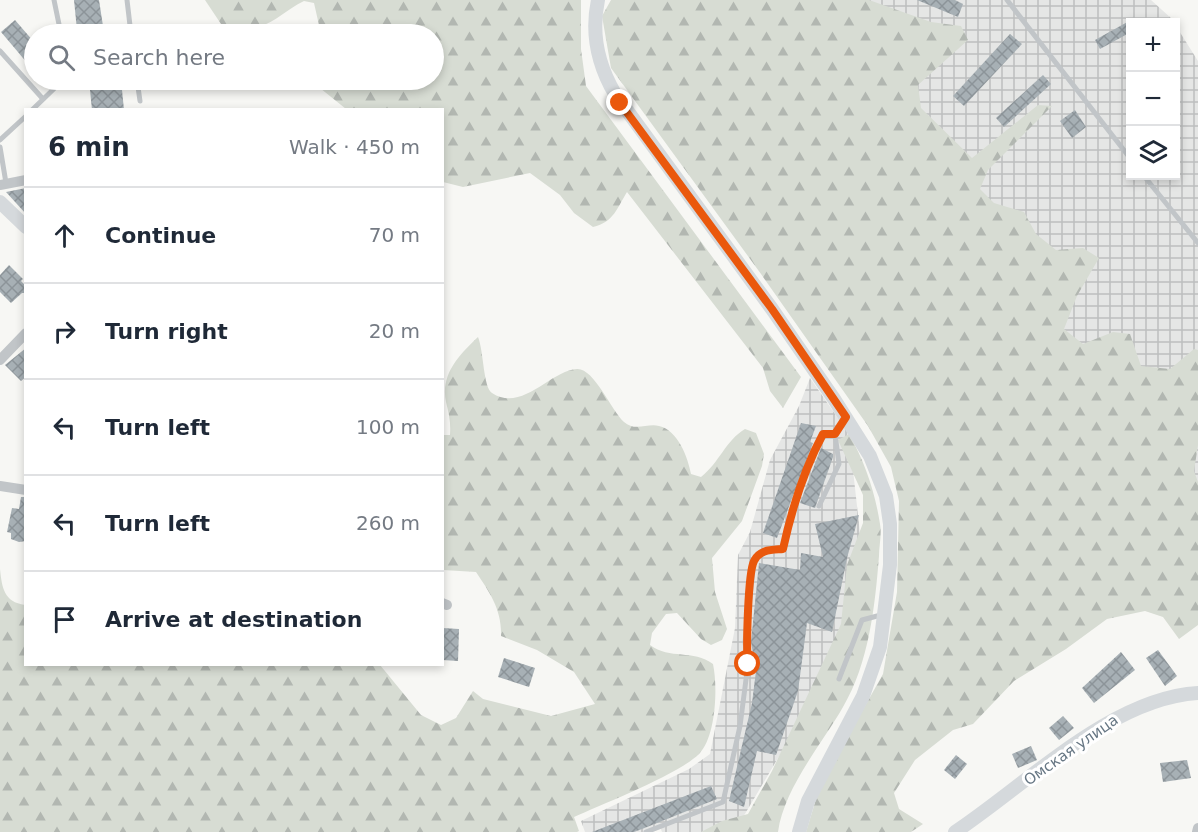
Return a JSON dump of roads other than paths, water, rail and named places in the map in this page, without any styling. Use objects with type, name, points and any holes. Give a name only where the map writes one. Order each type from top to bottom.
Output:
[{"type":"main road","points":[[598,0],[595,25],[599,57],[605,75],[620,103],[772,309],[846,417],[870,456],[886,496],[891,533],[886,614],[880,647],[870,680],[808,801],[799,832]]},
{"type":"main road","points":[[0,202],[24,225]]},
{"type":"main road","name":"Омская улица","points":[[955,832],[1081,741],[1125,714],[1164,698],[1198,693]]},
{"type":"street","points":[[3,184],[24,180]]},
{"type":"street","points":[[0,360],[24,335]]},
{"type":"street","points":[[0,486],[24,490]]},
{"type":"lane","points":[[54,0],[59,24]]},
{"type":"lane","points":[[128,0],[130,24]]},
{"type":"lane","points":[[1007,0],[1126,152]]},
{"type":"lane","points":[[0,51],[24,78]]},
{"type":"lane","points":[[35,90],[43,99]]},
{"type":"lane","points":[[34,108],[52,90]]},
{"type":"lane","points":[[138,90],[140,101]]},
{"type":"lane","points":[[0,140],[24,118]]},
{"type":"lane","points":[[0,147],[3,184]]},
{"type":"lane","points":[[1147,180],[1198,243]]},
{"type":"lane","points":[[819,506],[839,464],[835,434],[846,417]]},
{"type":"lane","points":[[646,832],[723,802],[742,716],[754,561],[764,551],[783,549],[790,515],[808,463],[823,434],[835,434]]},
{"type":"lane","points":[[839,679],[862,620],[886,614]]}]
